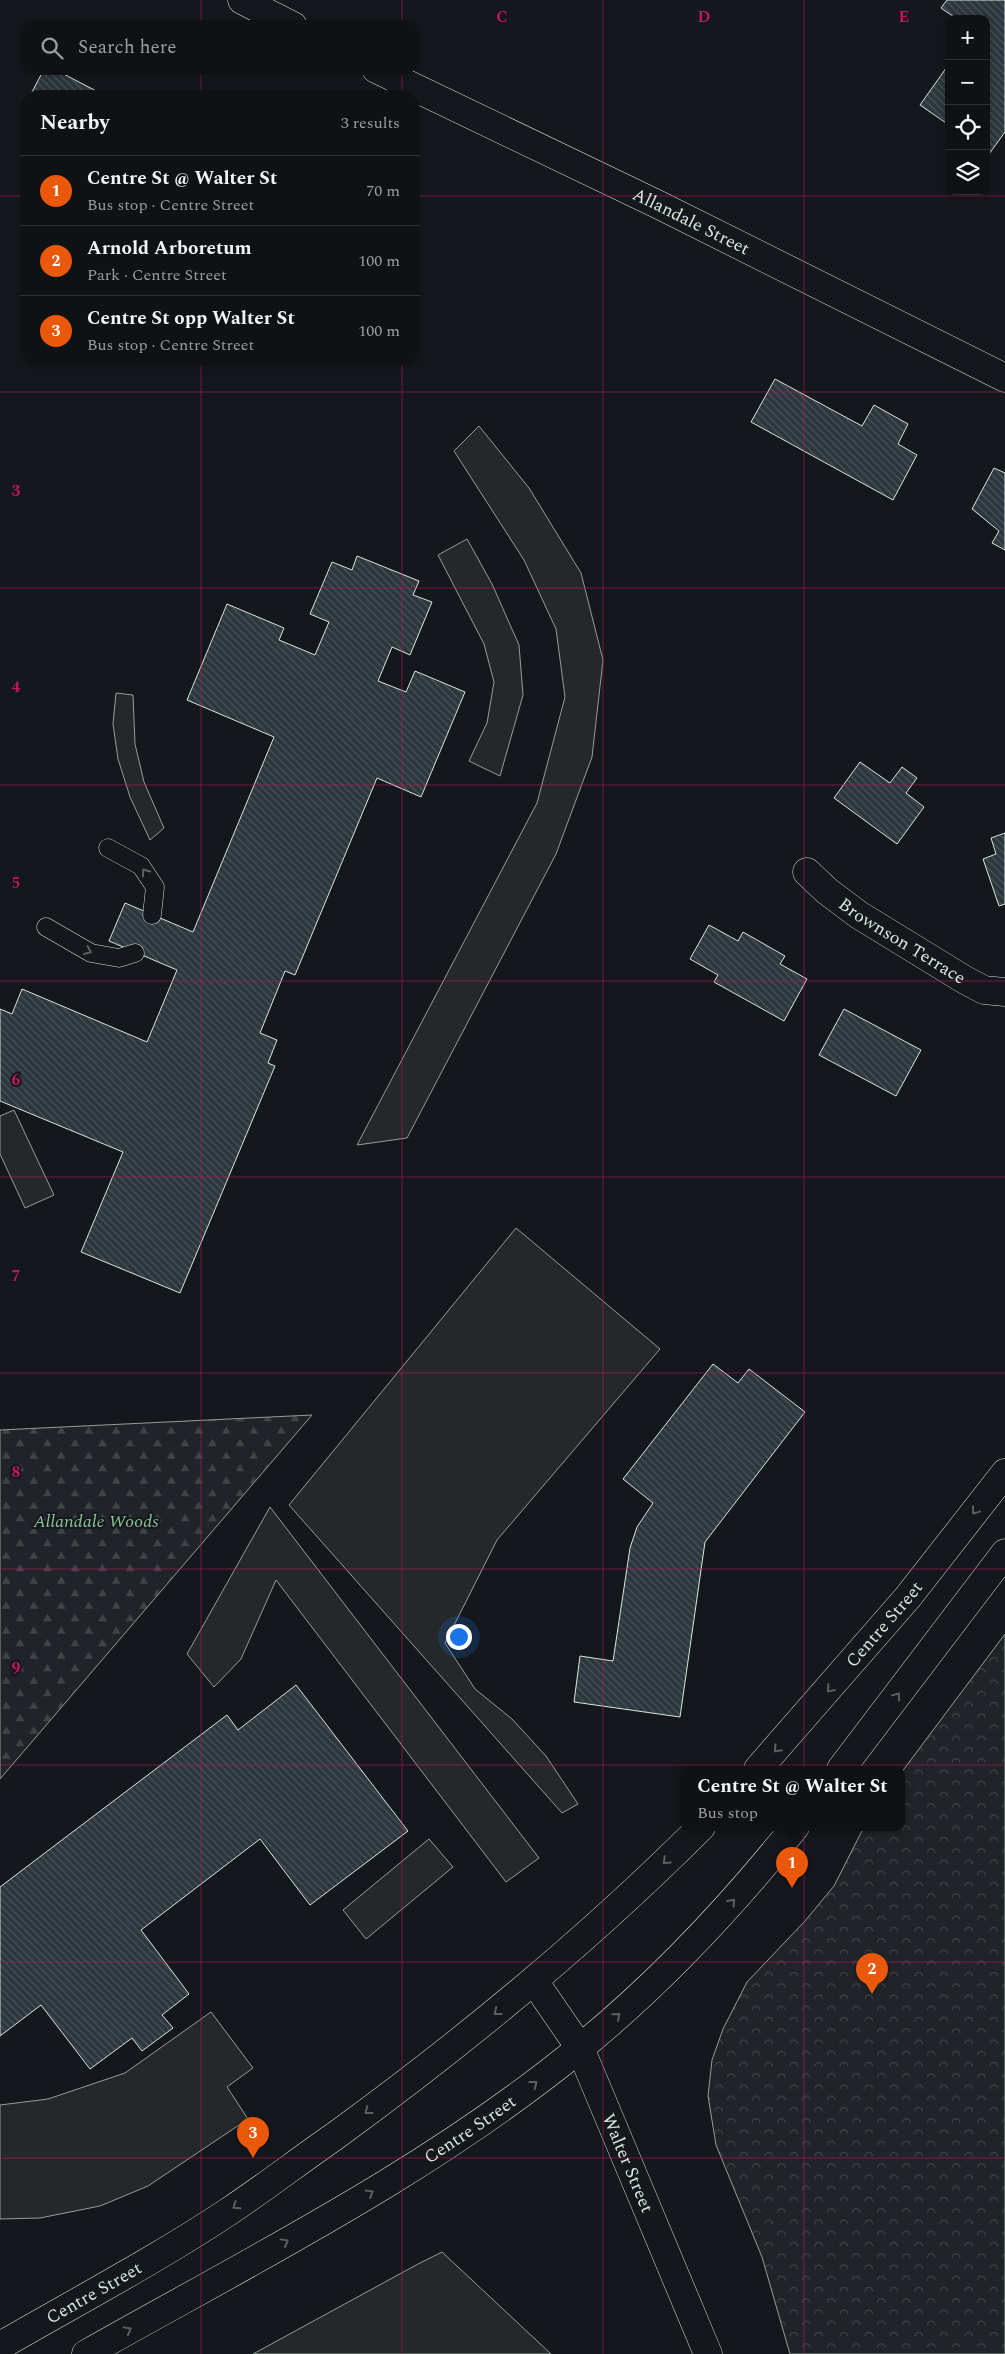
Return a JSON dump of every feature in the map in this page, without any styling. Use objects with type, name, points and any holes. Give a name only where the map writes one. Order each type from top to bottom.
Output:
[{"type":"main road","points":[[242,0],[280,20]]},
{"type":"main road","name":"Allandale Street","points":[[388,75],[420,90]]},
{"type":"main road","name":"Allandale Street","points":[[420,90],[648,200],[1005,378]]},
{"type":"main road","name":"Brownson Terrace","points":[[807,872],[827,891],[859,915],[965,980],[984,990],[1005,992]]},
{"type":"main road","name":"Centre Street","points":[[761,1766],[903,1603],[1005,1473]]},
{"type":"main road","points":[[843,1766],[1005,1553]]},
{"type":"main road","name":"Centre Street","points":[[0,2346],[111,2283],[228,2212],[394,2092],[534,1981],[616,1908],[697,1831]]},
{"type":"main road","name":"Centre Street","points":[[86,2354],[328,2218],[473,2128],[580,2048],[684,1953],[743,1889],[792,1831]]},
{"type":"main road","name":"Walter Street","points":[[534,1981],[580,2048],[708,2354]]},
{"type":"lane","points":[[108,848],[141,866],[155,887],[152,915]]},
{"type":"lane","points":[[46,927],[91,953],[119,958],[135,953]]},
{"type":"green space","name":"Allandale Woods","points":[[312,1415],[0,1779],[0,1430]]},
{"type":"green space","points":[[1005,1634],[1005,2354],[790,2354],[762,2257],[716,2145],[708,2096],[712,2060],[723,2029],[747,1982],[805,1921],[834,1886],[862,1831],[905,1831],[905,1768]]},
{"type":"shaded area","points":[[479,426],[529,488],[581,573],[603,660],[592,757],[556,854],[407,1138],[357,1145],[537,803],[565,697],[556,629],[524,560],[454,451]]},
{"type":"shaded area","points":[[467,539],[492,584],[519,645],[523,695],[500,776],[469,761],[487,723],[494,682],[484,644],[438,555]]},
{"type":"shaded area","points":[[116,693],[133,695],[135,744],[144,782],[164,828],[150,840],[130,797],[118,759],[113,724]]},
{"type":"shaded area","points":[[14,1110],[54,1195],[25,1208],[0,1154],[0,1116]]},
{"type":"shaded area","points":[[516,1228],[660,1349],[497,1540],[445,1643],[475,1689],[512,1719],[546,1756],[578,1804],[562,1813],[289,1505]]},
{"type":"shaded area","points":[[270,1507],[539,1858],[506,1882],[276,1580],[241,1659],[214,1687],[187,1654]]},
{"type":"shaded area","points":[[429,1839],[453,1867],[366,1939],[343,1910]]},
{"type":"shaded area","points":[[211,2012],[253,2068],[227,2087],[248,2119],[148,2186],[100,2206],[40,2218],[0,2219],[0,2105],[48,2099],[125,2073]]},
{"type":"shaded area","points":[[442,2252],[551,2354],[253,2354],[418,2264]]},
{"type":"building","points":[[947,0],[1005,0],[1005,132],[990,153],[990,15],[951,15],[941,8]]},
{"type":"building","points":[[945,70],[945,122],[920,105]]},
{"type":"building","points":[[41,75],[66,75],[94,90],[33,90]]},
{"type":"building","points":[[775,379],[862,426],[874,405],[908,424],[898,444],[917,455],[893,500],[751,422]]},
{"type":"building","points":[[994,468],[1005,473],[1005,550],[992,543],[999,531],[972,509]]},
{"type":"building","points":[[357,556],[419,581],[413,595],[432,602],[410,655],[392,647],[378,681],[406,692],[415,671],[465,692],[421,797],[377,778],[295,975],[285,971],[260,1033],[277,1040],[268,1063],[275,1066],[180,1293],[81,1252],[123,1152],[0,1101],[0,1009],[12,1014],[22,989],[147,1042],[177,970],[109,941],[125,903],[193,932],[274,737],[187,700],[227,604],[284,628],[279,640],[315,655],[329,622],[310,614],[332,562],[352,570]]},
{"type":"building","points":[[860,762],[890,783],[902,767],[917,778],[906,793],[924,807],[897,844],[834,798]]},
{"type":"building","points":[[1005,833],[1005,904],[999,906],[983,859],[996,854],[991,838]]},
{"type":"building","points":[[709,925],[738,941],[743,932],[785,956],[780,964],[807,979],[784,1021],[714,982],[718,975],[690,959]]},
{"type":"building","points":[[844,1009],[921,1050],[896,1096],[819,1055]]},
{"type":"building","points":[[713,1364],[738,1383],[749,1369],[805,1412],[705,1542],[680,1717],[574,1702],[580,1656],[613,1661],[630,1548],[637,1527],[653,1503],[623,1479]]},
{"type":"building","points":[[296,1685],[408,1831],[310,1905],[260,1839],[141,1930],[189,1994],[162,2015],[173,2028],[142,2051],[132,2038],[90,2069],[41,2005],[0,2036],[0,1887],[227,1715],[238,1730]]},
{"type":"place","name":"Centre St @ Walter St","points":[[792,1888]]},
{"type":"place","name":"Arnold Arboretum","points":[[872,1994]]},
{"type":"place","name":"Centre St opp Walter St","points":[[253,2158]]}]
